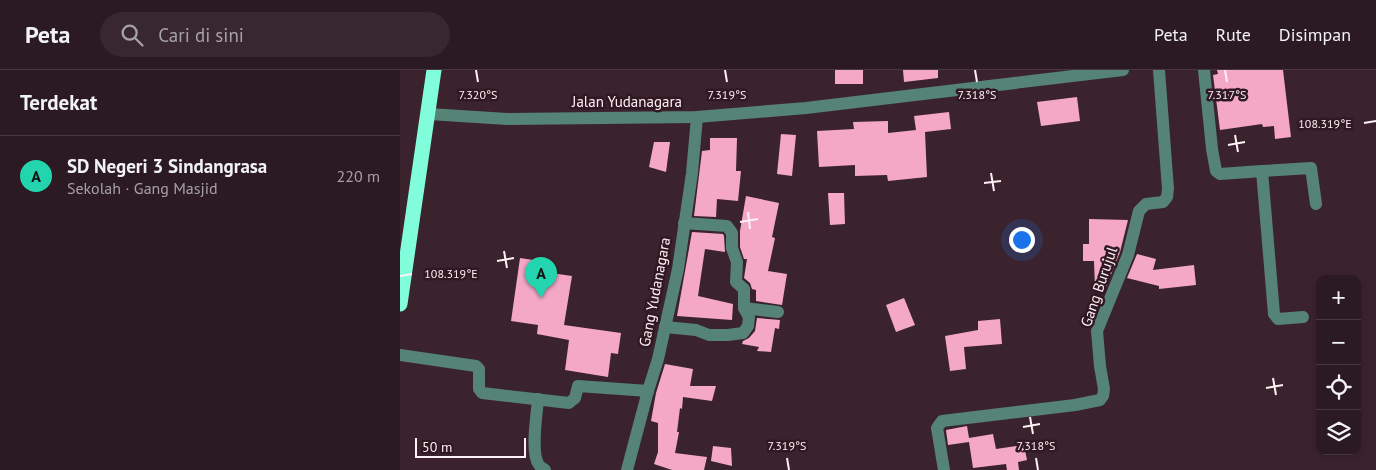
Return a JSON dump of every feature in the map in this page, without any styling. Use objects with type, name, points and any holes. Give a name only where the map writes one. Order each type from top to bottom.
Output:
[{"type":"highway","points":[[400,300],[434,70]]},
{"type":"street","name":"Jalan Yudanagara","points":[[429,114],[507,119],[697,117],[806,108],[1123,70]]},
{"type":"street","name":"Gang Burujul","points":[[944,470],[937,428],[942,421],[1075,405],[1100,400],[1103,396],[1104,389],[1097,331],[1128,255],[1139,211],[1146,204],[1163,202],[1167,197],[1159,70]]},
{"type":"street","points":[[1204,70],[1216,172],[1220,174],[1311,168],[1316,204]]},
{"type":"street","name":"Gang Yudanagara","points":[[627,470],[658,359],[678,269],[692,172],[697,117]]},
{"type":"street","points":[[1262,171],[1274,314],[1278,319],[1303,317]]},
{"type":"street","points":[[665,327],[696,330],[709,335],[728,335],[743,333],[748,326],[749,316],[744,308],[744,289],[736,282],[735,278],[737,262],[732,248],[730,228],[727,226],[684,223]]},
{"type":"street","points":[[744,308],[778,312]]},
{"type":"street","points":[[400,354],[476,366],[479,369],[479,389],[482,393],[569,402],[575,398],[578,386],[648,391]]},
{"type":"street","points":[[538,399],[534,439],[535,456],[539,466],[545,470]]},
{"type":"building","points":[[835,70],[863,70],[863,84],[835,84]]},
{"type":"building","points":[[903,70],[938,70],[938,78],[904,82]]},
{"type":"building","points":[[1217,70],[1283,70],[1291,137],[1275,139],[1274,126],[1263,127],[1262,124],[1220,130],[1213,75],[1218,74]]},
{"type":"building","points":[[1077,97],[1080,121],[1041,126],[1037,102]]},
{"type":"building","points":[[949,112],[951,129],[925,132],[927,177],[888,181],[887,175],[855,176],[855,165],[819,167],[817,131],[854,129],[853,122],[888,121],[888,133],[916,130],[914,116]]},
{"type":"building","points":[[781,134],[796,135],[792,176],[777,174]]},
{"type":"building","points":[[710,138],[737,138],[736,171],[741,171],[738,201],[717,199],[716,217],[694,216],[702,151],[710,150]]},
{"type":"building","points":[[654,142],[670,142],[666,172],[649,167]]},
{"type":"building","points":[[828,193],[844,193],[845,224],[830,225]]},
{"type":"building","points":[[746,196],[779,203],[772,237],[775,238],[768,271],[787,274],[782,305],[756,301],[756,290],[752,289],[750,283],[744,278],[747,259],[744,259],[740,247],[740,231]]},
{"type":"building","points":[[1089,219],[1128,220],[1120,252],[1106,287],[1095,288],[1094,261],[1083,261],[1083,244],[1089,244]]},
{"type":"building","points":[[692,232],[723,234],[724,236],[725,252],[705,249],[698,296],[733,304],[732,320],[677,316]]},
{"type":"building","points":[[1137,254],[1156,259],[1153,270],[1194,265],[1196,285],[1159,289],[1159,286],[1127,278]]},
{"type":"building","points":[[520,258],[546,262],[544,272],[572,276],[564,325],[621,333],[618,354],[611,353],[608,377],[565,370],[569,340],[537,334],[538,325],[511,321]]},
{"type":"building","points":[[904,298],[915,325],[896,332],[886,305]]},
{"type":"building","points":[[757,318],[780,320],[779,329],[775,328],[771,352],[757,351],[759,347],[742,344],[755,331]]},
{"type":"building","points":[[1000,319],[1002,344],[964,347],[966,369],[950,371],[945,336],[978,330],[978,321]]},
{"type":"building","points":[[665,364],[693,369],[690,386],[716,386],[712,401],[683,397],[682,409],[680,408],[677,432],[679,432],[675,453],[707,457],[704,470],[672,470],[654,464],[658,452],[658,423],[651,421],[656,393]]},
{"type":"building","points":[[967,426],[969,438],[993,434],[996,449],[1024,445],[1027,460],[1018,462],[1019,470],[1007,470],[1006,464],[973,468],[969,442],[948,445],[946,430]]},
{"type":"building","points":[[713,446],[731,448],[732,466],[711,461]]},
{"type":"place","name":"SD Negeri 3 Sindangrasa","points":[[541,298]]}]
